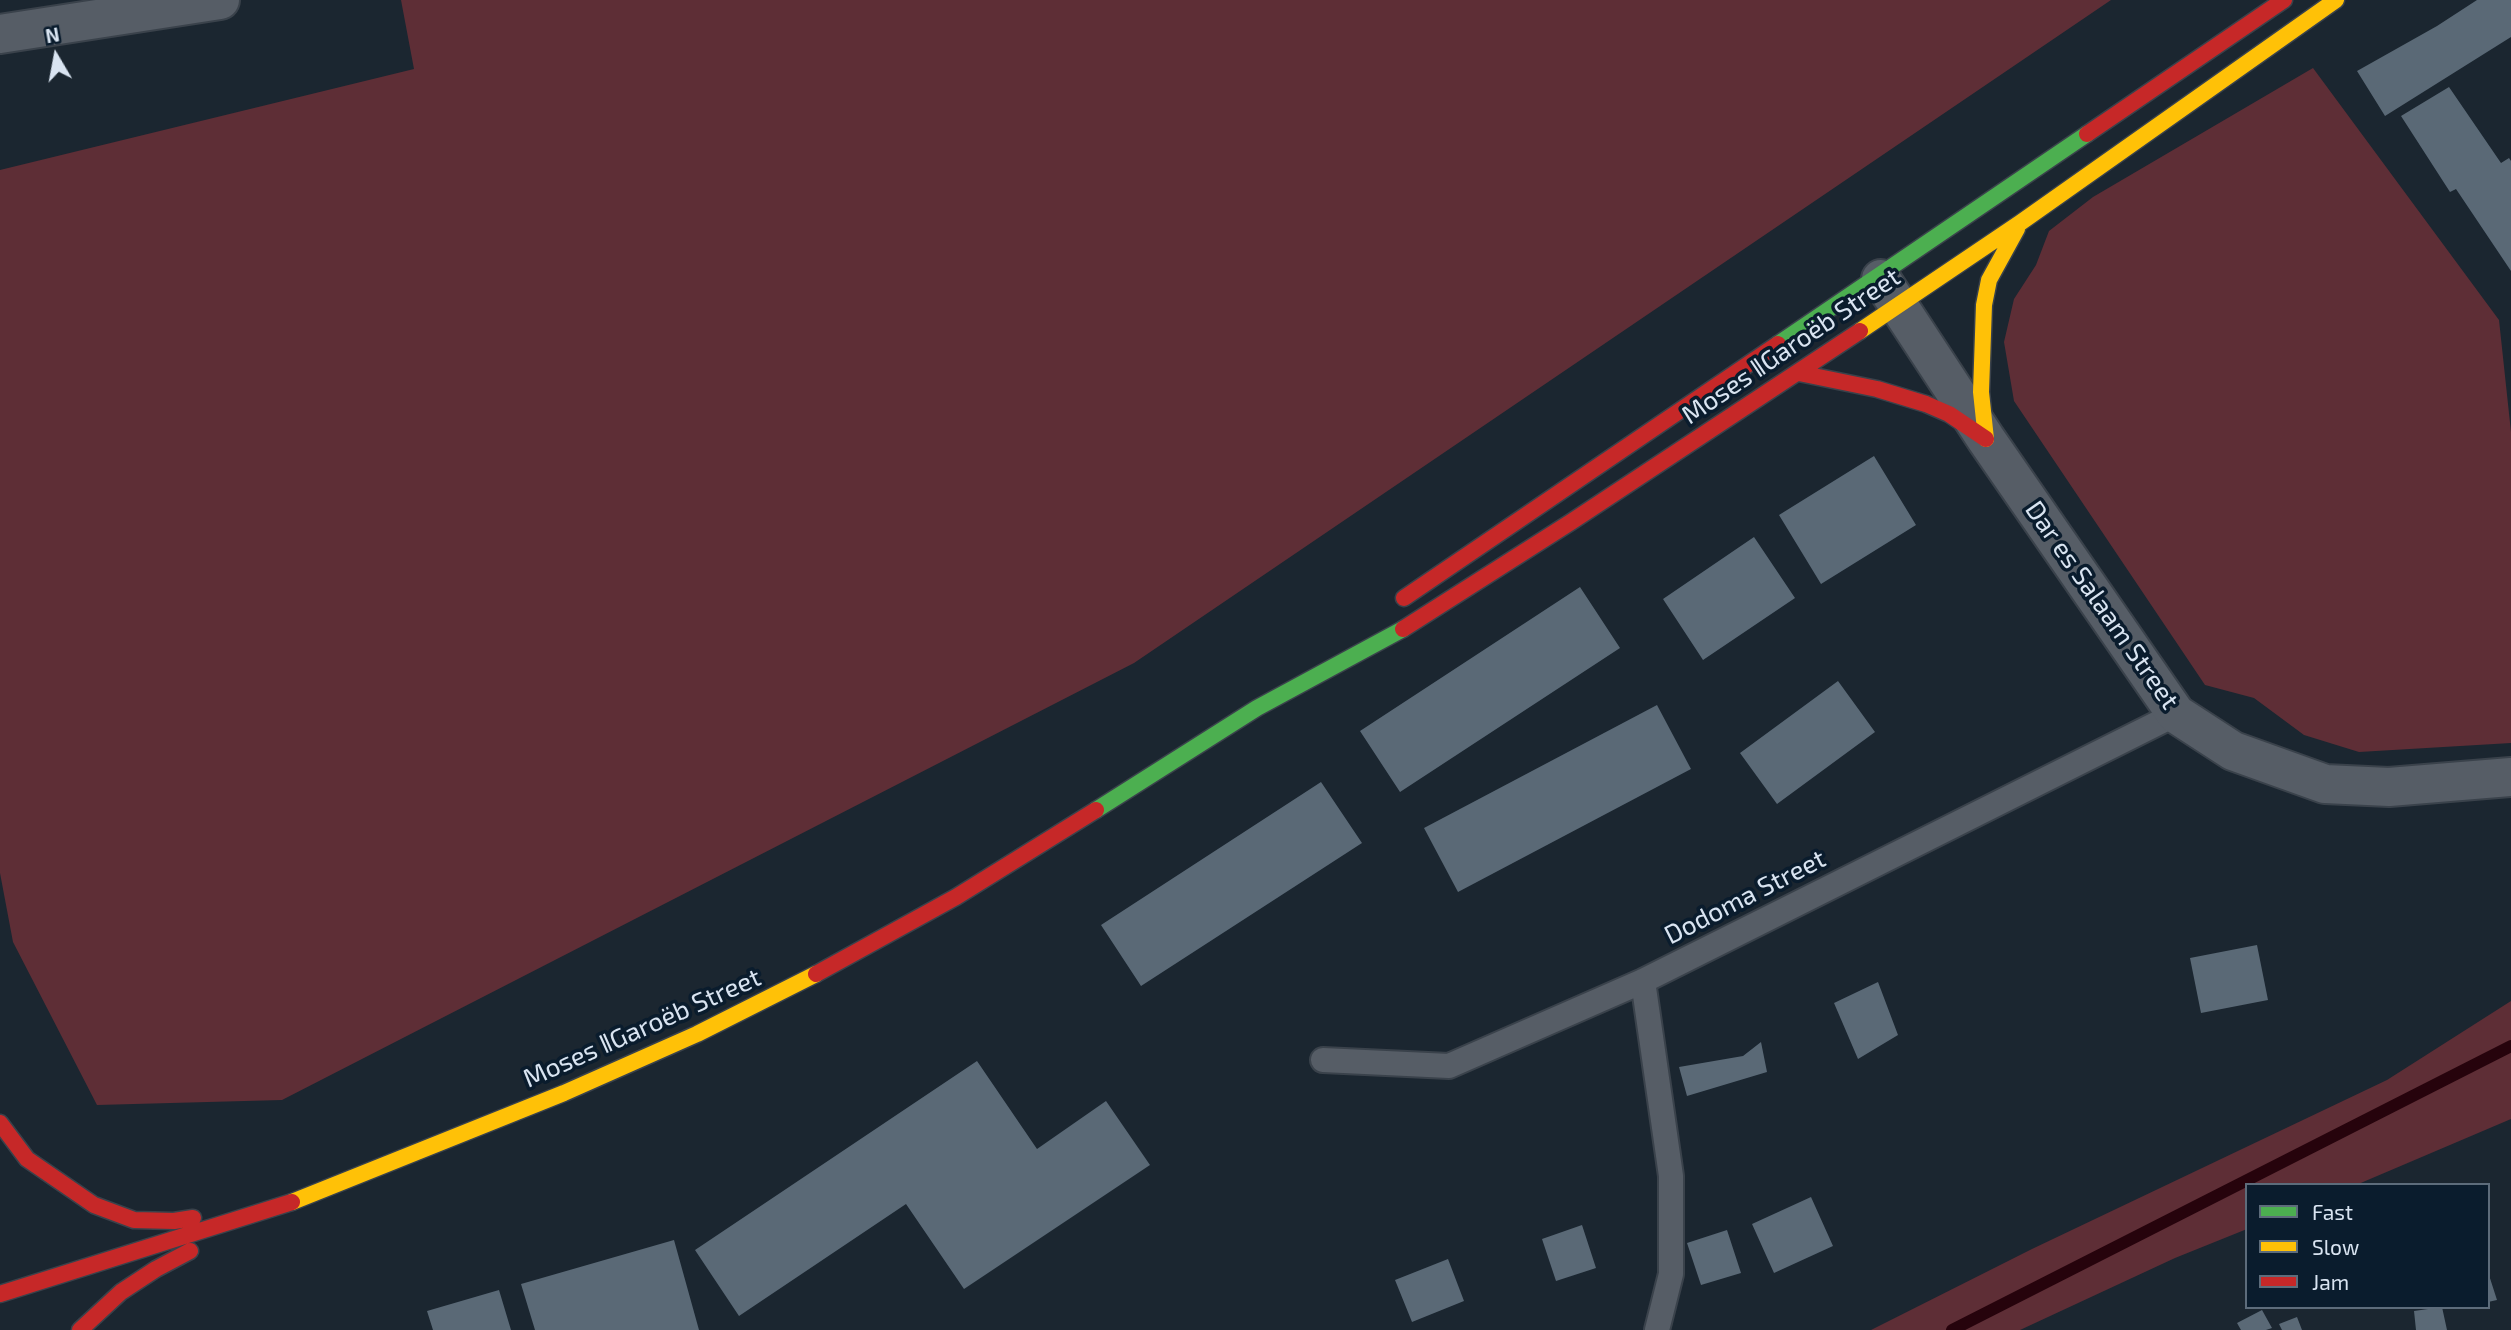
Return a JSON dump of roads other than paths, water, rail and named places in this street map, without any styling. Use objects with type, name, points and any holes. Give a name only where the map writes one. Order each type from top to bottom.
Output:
[{"type":"main road","name":"Moses ǁGaroëb Street","points":[[1392,606],[2284,0]]},
{"type":"main road","name":"Moses ǁGaroëb Street","points":[[0,1294],[309,1196],[564,1093],[697,1034],[824,970],[956,897],[1257,708],[1384,641],[1572,522],[2020,223],[2336,0]]},
{"type":"main road","points":[[1986,439],[1982,392],[1984,305],[1989,280],[2020,223]]},
{"type":"main road","points":[[1798,373],[1877,389],[1926,404],[1949,414],[1986,439]]},
{"type":"main road","name":"Moses ǁGaroëb Street","points":[[1257,708],[1339,645]]},
{"type":"main road","points":[[0,1123],[27,1159],[94,1205],[134,1220],[174,1222],[309,1196]]},
{"type":"main road","points":[[80,1330],[121,1292],[156,1269],[195,1249],[251,1227],[309,1196]]},
{"type":"street","points":[[0,34],[220,0]]},
{"type":"street","name":"Dar es Salaam Street","points":[[1878,274],[1986,439],[2176,714],[2233,751],[2325,784],[2389,787],[2511,776]]},
{"type":"lane","name":"Dodoma Street","points":[[1323,1060],[1448,1066],[1643,981],[2176,714]]},
{"type":"lane","points":[[1643,981],[1671,1176],[1671,1274],[1657,1330]]},
{"type":"waterway","points":[[1952,1330],[2511,1046]]}]
